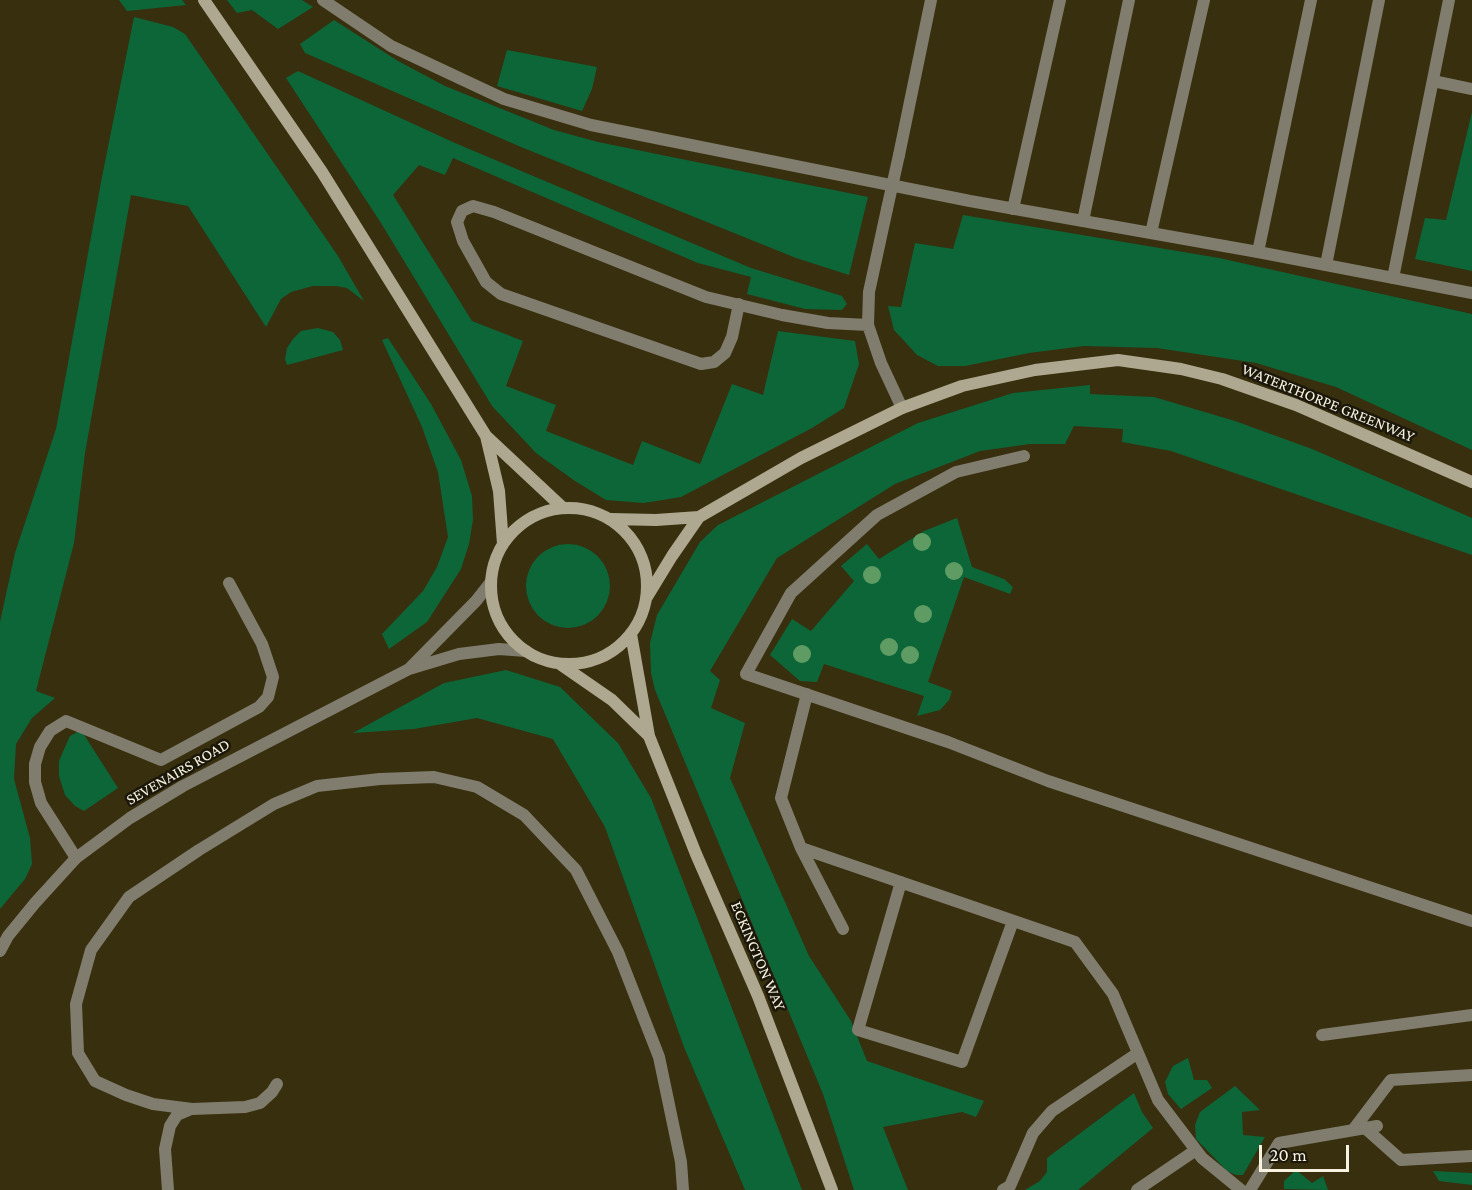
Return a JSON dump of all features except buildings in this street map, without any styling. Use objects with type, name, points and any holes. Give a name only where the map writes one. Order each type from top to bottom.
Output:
[{"type":"main road","points":[[204,0],[322,172],[486,436],[563,508]]},
{"type":"main road","name":"WATERTHORPE GREENWAY","points":[[647,597],[699,517],[801,458],[902,408],[962,386],[1035,370],[1118,360],[1181,369],[1233,382],[1296,405],[1472,482]]},
{"type":"main road","points":[[486,436],[499,492],[503,544]]},
{"type":"main road","points":[[563,508],[580,508],[596,512],[610,519],[628,534],[640,553],[646,574],[647,597],[641,616],[631,634],[613,650],[590,661],[560,664],[526,651],[511,638],[499,621],[493,602],[491,582],[495,562],[503,544],[519,526],[540,513],[563,508]]},
{"type":"main road","name":"WATERTHORPE GREENWAY","points":[[610,519],[656,520],[699,517]]},
{"type":"main road","name":"ECKINGTON WAY","points":[[631,634],[649,736],[696,854],[758,996],[832,1190]]},
{"type":"main road","name":"ECKINGTON WAY","points":[[560,664],[612,700],[649,736]]},
{"type":"street","points":[[323,0],[391,46],[504,99],[591,125],[1013,209],[1258,252],[1472,293]]},
{"type":"street","points":[[902,408],[881,363],[868,325],[869,292],[932,0]]},
{"type":"street","points":[[1013,209],[1060,0]]},
{"type":"street","points":[[1083,221],[1129,0]]},
{"type":"street","points":[[1151,233],[1204,0]]},
{"type":"street","points":[[1258,252],[1311,0]]},
{"type":"street","points":[[1326,265],[1379,0]]},
{"type":"street","points":[[1393,278],[1449,0]]},
{"type":"street","points":[[1433,81],[1472,89]]},
{"type":"street","points":[[739,304],[732,337],[725,353],[714,362],[701,364],[501,294],[486,282],[463,241],[457,222],[462,211],[472,206],[494,212],[696,292],[739,304],[828,323],[868,325]]},
{"type":"street","points":[[1024,456],[956,472],[876,515],[791,593],[746,674],[948,742],[1048,781],[1472,921]]},
{"type":"street","name":"SEVENAIRS ROAD","points":[[409,669],[476,601],[491,582]]},
{"type":"street","points":[[76,858],[41,802],[35,782],[35,764],[39,747],[50,731],[66,721],[160,760],[259,707],[268,697],[273,678],[262,644],[229,583]]},
{"type":"street","name":"SEVENAIRS ROAD","points":[[0,951],[8,936],[34,903],[76,858],[130,818],[183,786],[409,669],[459,654],[500,649],[526,651]]},
{"type":"street","points":[[807,694],[781,798],[801,848],[843,929]]},
{"type":"street","points":[[278,1084],[260,1103],[245,1107],[192,1109],[153,1104],[95,1081],[78,1053],[76,1004],[91,950],[129,897],[199,849],[274,804],[317,786],[380,779],[434,777],[477,787],[524,815],[576,870],[618,952],[659,1057],[681,1162],[683,1190]]},
{"type":"street","points":[[801,848],[1075,942],[1113,994],[1158,1100],[1202,1158],[1241,1190]]},
{"type":"street","points":[[900,882],[858,1030],[962,1062],[1013,921]]},
{"type":"street","points":[[1322,1035],[1472,1015]]},
{"type":"street","points":[[1003,1190],[1010,1186],[1033,1133],[1052,1111],[1138,1053]]},
{"type":"street","points":[[1365,1128],[1391,1080],[1472,1075]]},
{"type":"street","points":[[168,1190],[165,1149],[170,1126],[177,1115],[192,1109]]},
{"type":"street","points":[[1365,1128],[1401,1160],[1472,1156]]},
{"type":"street","points":[[1250,1190],[1279,1143],[1365,1128]]},
{"type":"street","points":[[1137,1190],[1196,1150]]},
{"type":"green space","points":[[119,0],[182,0],[186,5],[127,11]]},
{"type":"green space","points":[[227,0],[302,0],[313,7],[278,29],[252,10],[237,13]]},
{"type":"green space","points":[[134,17],[173,27],[185,34],[338,256],[364,301],[347,288],[313,286],[291,292],[281,299],[266,327],[188,206],[131,195],[85,453],[74,543],[36,691],[55,698],[32,718],[16,744],[14,779],[30,838],[32,864],[25,879],[0,909],[0,622],[15,553],[56,429]]},
{"type":"green space","points":[[334,20],[398,61],[445,86],[554,130],[598,142],[868,197],[849,275],[796,258],[521,147],[305,53],[300,44]]},
{"type":"green space","points":[[507,50],[597,67],[592,89],[582,111],[497,86]]},
{"type":"green space","points":[[298,71],[455,143],[751,268],[842,296],[847,304],[842,310],[805,309],[747,294],[751,277],[698,263],[453,158],[445,175],[419,165],[393,195],[472,321],[523,341],[506,386],[556,405],[546,431],[633,465],[642,441],[700,464],[732,384],[763,395],[778,331],[855,341],[859,364],[844,408],[812,428],[681,497],[644,503],[606,500],[575,481],[536,453],[492,406],[381,223],[286,78]]},
{"type":"green space","points":[[1472,112],[1472,271],[1415,259],[1425,218],[1446,220]]},
{"type":"green space","points":[[963,215],[1219,258],[1472,314],[1472,450],[1336,387],[1256,363],[1157,348],[1084,346],[1029,353],[965,366],[938,366],[917,355],[894,330],[888,306],[901,307],[915,243],[953,249]]},
{"type":"green space","points":[[318,328],[333,332],[340,340],[343,350],[287,365],[285,359],[287,348],[293,339],[301,331]]},
{"type":"green space","points":[[388,338],[431,404],[461,460],[472,496],[473,520],[469,544],[461,569],[427,622],[389,649],[382,634],[423,591],[437,567],[448,537],[438,472],[422,427],[382,340]]},
{"type":"green space","points":[[1090,385],[1090,394],[1154,397],[1235,421],[1312,449],[1472,518],[1472,555],[1171,451],[1122,442],[1123,429],[1074,426],[1065,444],[1030,444],[980,451],[895,484],[777,558],[710,671],[720,680],[711,708],[745,723],[730,778],[809,956],[851,1021],[867,1061],[984,1101],[976,1117],[962,1112],[883,1127],[908,1190],[854,1190],[823,1094],[655,690],[651,673],[650,643],[657,615],[700,542],[718,525],[918,423],[1013,393]]},
{"type":"green space","points":[[957,518],[972,567],[1004,579],[1013,587],[1010,594],[964,577],[928,682],[952,691],[949,700],[940,710],[917,716],[924,696],[824,664],[817,682],[800,681],[770,655],[792,619],[811,631],[854,581],[841,566],[867,544],[879,559],[924,531]]},
{"type":"green space","points":[[560,544],[576,544],[592,551],[603,562],[610,578],[607,602],[598,616],[576,628],[560,628],[544,621],[533,610],[526,594],[526,578],[533,562],[544,551]]},
{"type":"green space","points":[[506,670],[560,687],[618,743],[651,798],[802,1190],[745,1190],[684,1047],[605,827],[553,739],[477,718],[414,729],[353,733],[444,683]]},
{"type":"green space","points":[[81,730],[118,788],[84,811],[75,806],[65,795],[59,776],[59,761],[70,736]]},
{"type":"green space","points":[[1188,1058],[1194,1080],[1207,1080],[1212,1088],[1181,1109],[1168,1094],[1165,1082],[1173,1066]]},
{"type":"green space","points":[[1235,1086],[1260,1110],[1242,1112],[1243,1135],[1265,1137],[1243,1175],[1227,1171],[1196,1139],[1195,1125],[1200,1112]]},
{"type":"green space","points":[[1134,1093],[1142,1112],[1153,1128],[1078,1190],[1025,1190],[1040,1181],[1047,1172],[1047,1158]]},
{"type":"green space","points":[[1296,1170],[1312,1183],[1323,1176],[1328,1190],[1284,1189],[1284,1181]]},
{"type":"green space","points":[[1433,1171],[1472,1173],[1472,1185],[1439,1181]]}]
